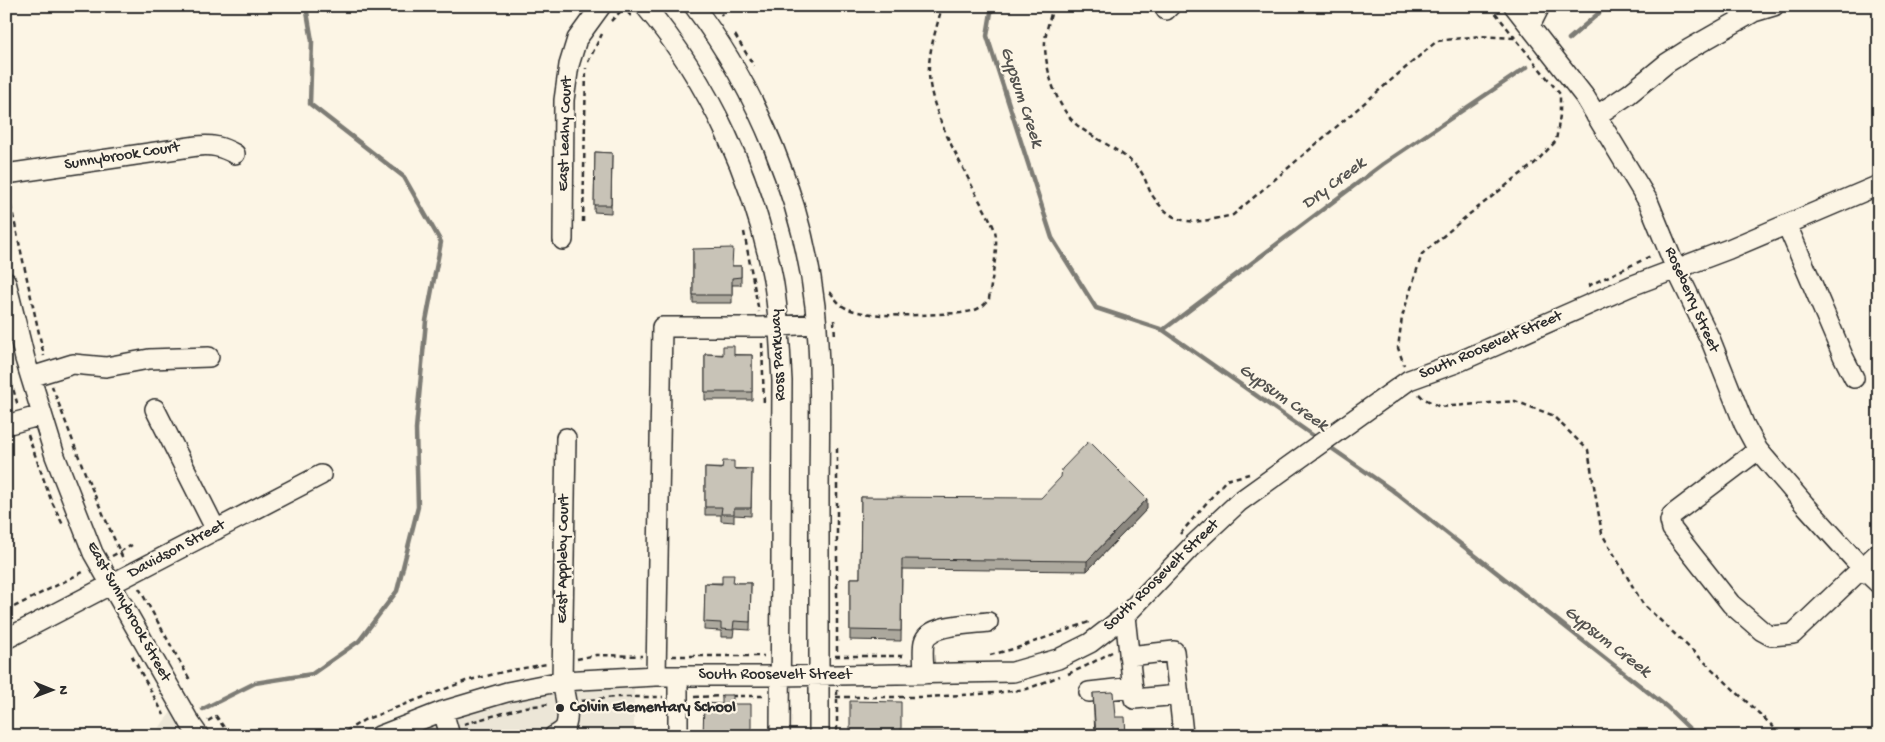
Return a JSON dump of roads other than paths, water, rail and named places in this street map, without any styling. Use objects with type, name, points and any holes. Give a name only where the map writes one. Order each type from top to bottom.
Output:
[{"type":"street","name":"East Leahy Court","points":[[562,240],[564,100],[569,65],[577,39],[601,6]]},
{"type":"street","points":[[694,6],[740,77],[772,145],[798,225],[812,290],[819,379],[819,736]]},
{"type":"street","name":"Roseberry Street","points":[[1514,6],[1584,97],[1648,201],[1676,269],[1711,341],[1744,424],[1758,450],[1805,505],[1879,584]]},
{"type":"street","points":[[1530,26],[1540,6]]},
{"type":"street","points":[[1596,116],[1629,94],[1667,63],[1689,49],[1754,12],[1774,6]]},
{"type":"street","name":"Ross Parkway","points":[[638,11],[692,70],[730,145],[763,231],[773,280],[770,327],[782,381],[780,656],[772,676],[780,736]]},
{"type":"street","name":"Sunnybrook Court","points":[[6,174],[210,144],[236,154]]},
{"type":"street","name":"South Roosevelt Street","points":[[379,736],[410,730],[443,712],[507,692],[562,681],[656,676],[819,675],[924,665],[1013,672],[1058,659],[1090,643],[1125,616],[1192,546],[1239,502],[1409,380],[1456,363],[1631,286],[1787,225],[1879,186]]},
{"type":"street","points":[[1787,225],[1854,378]]},
{"type":"street","name":"East Sunnybrook Street","points":[[6,282],[39,373],[42,414],[55,456],[93,553],[190,723],[200,736]]},
{"type":"street","points":[[656,676],[662,327],[770,327],[816,324]]},
{"type":"street","points":[[39,373],[72,364],[106,366],[149,359],[209,357]]},
{"type":"street","points":[[155,409],[216,530]]},
{"type":"street","points":[[6,425],[42,414]]},
{"type":"street","name":"East Appleby Court","points":[[554,736],[566,726],[567,712],[562,681],[566,438]]},
{"type":"street","points":[[1758,450],[1672,515],[1670,521],[1672,529],[1731,604],[1771,636],[1793,634],[1879,552]]},
{"type":"street","name":"Davidson Street","points":[[6,639],[321,475]]},
{"type":"street","points":[[1125,616],[1134,699],[1179,695]]},
{"type":"street","points":[[924,665],[924,642],[928,634],[938,628],[988,622]]},
{"type":"street","points":[[1129,656],[1174,651],[1183,734]]},
{"type":"street","points":[[678,676],[678,736]]},
{"type":"street","points":[[1089,692],[1133,687]]},
{"type":"street","points":[[443,712],[450,736]]},
{"type":"waterway","points":[[203,709],[255,683],[312,674],[359,641],[397,591],[418,507],[416,429],[426,321],[441,242],[404,177],[310,104],[312,41],[306,6]]},
{"type":"waterway","name":"Gypsum Creek","points":[[992,6],[987,36],[1052,238],[1096,308],[1163,330],[1318,439]]},
{"type":"waterway","name":"Dry Creek","points":[[1569,39],[1607,6]]},
{"type":"waterway","name":"Dry Creek","points":[[1163,330],[1383,164],[1527,67]]},
{"type":"waterway","name":"Gypsum Creek","points":[[1327,445],[1392,490],[1667,707],[1697,736]]},
{"type":"place","name":"Colvin Elementary School","points":[[560,708]]}]
